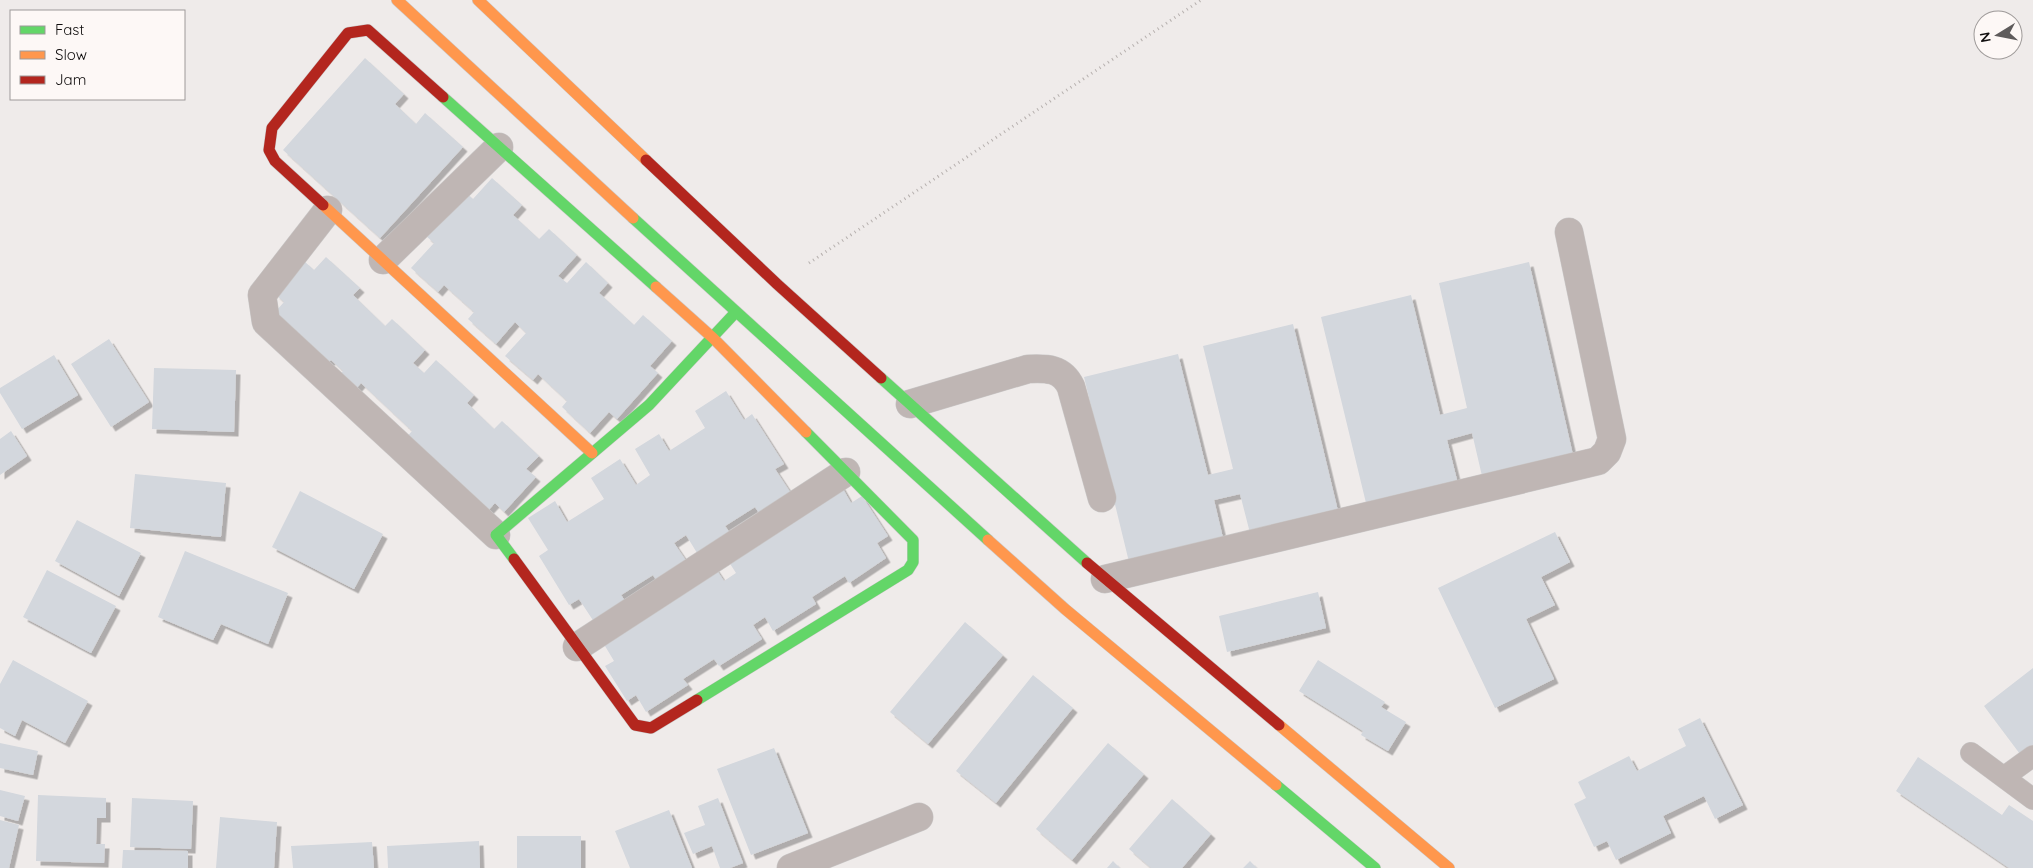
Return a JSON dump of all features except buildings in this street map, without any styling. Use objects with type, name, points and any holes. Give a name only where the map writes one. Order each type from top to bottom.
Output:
[{"type":"street","points":[[397,0],[735,313],[1065,609],[1376,868]]},
{"type":"street","points":[[478,0],[777,284],[1105,579],[1449,868]]},
{"type":"street","points":[[328,210],[262,295],[266,322],[496,534],[635,725],[651,728],[908,570],[913,562],[913,540],[713,338],[368,30],[348,33],[272,128],[269,150],[275,161],[592,453]]},
{"type":"street","points":[[383,260],[499,147]]},
{"type":"street","points":[[1105,579],[1598,461],[1607,452],[1612,439],[1569,232]]},
{"type":"street","points":[[496,534],[649,405],[735,313]]},
{"type":"street","points":[[910,404],[1028,369],[1045,368],[1058,371],[1067,378],[1071,387],[1102,498]]},
{"type":"street","points":[[577,647],[846,472]]},
{"type":"street","points":[[790,868],[919,817]]},
{"type":"lane","points":[[1971,753],[2033,799]]},
{"type":"lane","points":[[2004,777],[2033,756]]},
{"type":"path","points":[[777,284],[1201,0]]},
{"type":"traffic: fast","points":[[443,97],[656,287]]},
{"type":"traffic: fast","points":[[633,218],[988,540]]},
{"type":"traffic: fast","points":[[514,559],[496,535],[649,405],[735,313]]},
{"type":"traffic: fast","points":[[881,378],[1087,563]]},
{"type":"traffic: fast","points":[[697,700],[908,570],[913,562],[913,540],[806,432]]},
{"type":"traffic: fast","points":[[1276,785],[1375,868]]},
{"type":"traffic: slow","points":[[397,0],[633,218]]},
{"type":"traffic: slow","points":[[478,0],[646,160]]},
{"type":"traffic: slow","points":[[323,205],[592,453]]},
{"type":"traffic: slow","points":[[656,287],[713,338],[806,432]]},
{"type":"traffic: slow","points":[[988,540],[1065,609],[1276,785]]},
{"type":"traffic: slow","points":[[1279,725],[1449,868]]},
{"type":"traffic: jam","points":[[323,205],[275,161],[269,150],[272,128],[348,33],[368,30],[443,97]]},
{"type":"traffic: jam","points":[[646,160],[777,284],[881,378]]},
{"type":"traffic: jam","points":[[514,559],[635,725],[651,728],[697,700]]},
{"type":"traffic: jam","points":[[1087,563],[1279,725]]}]
